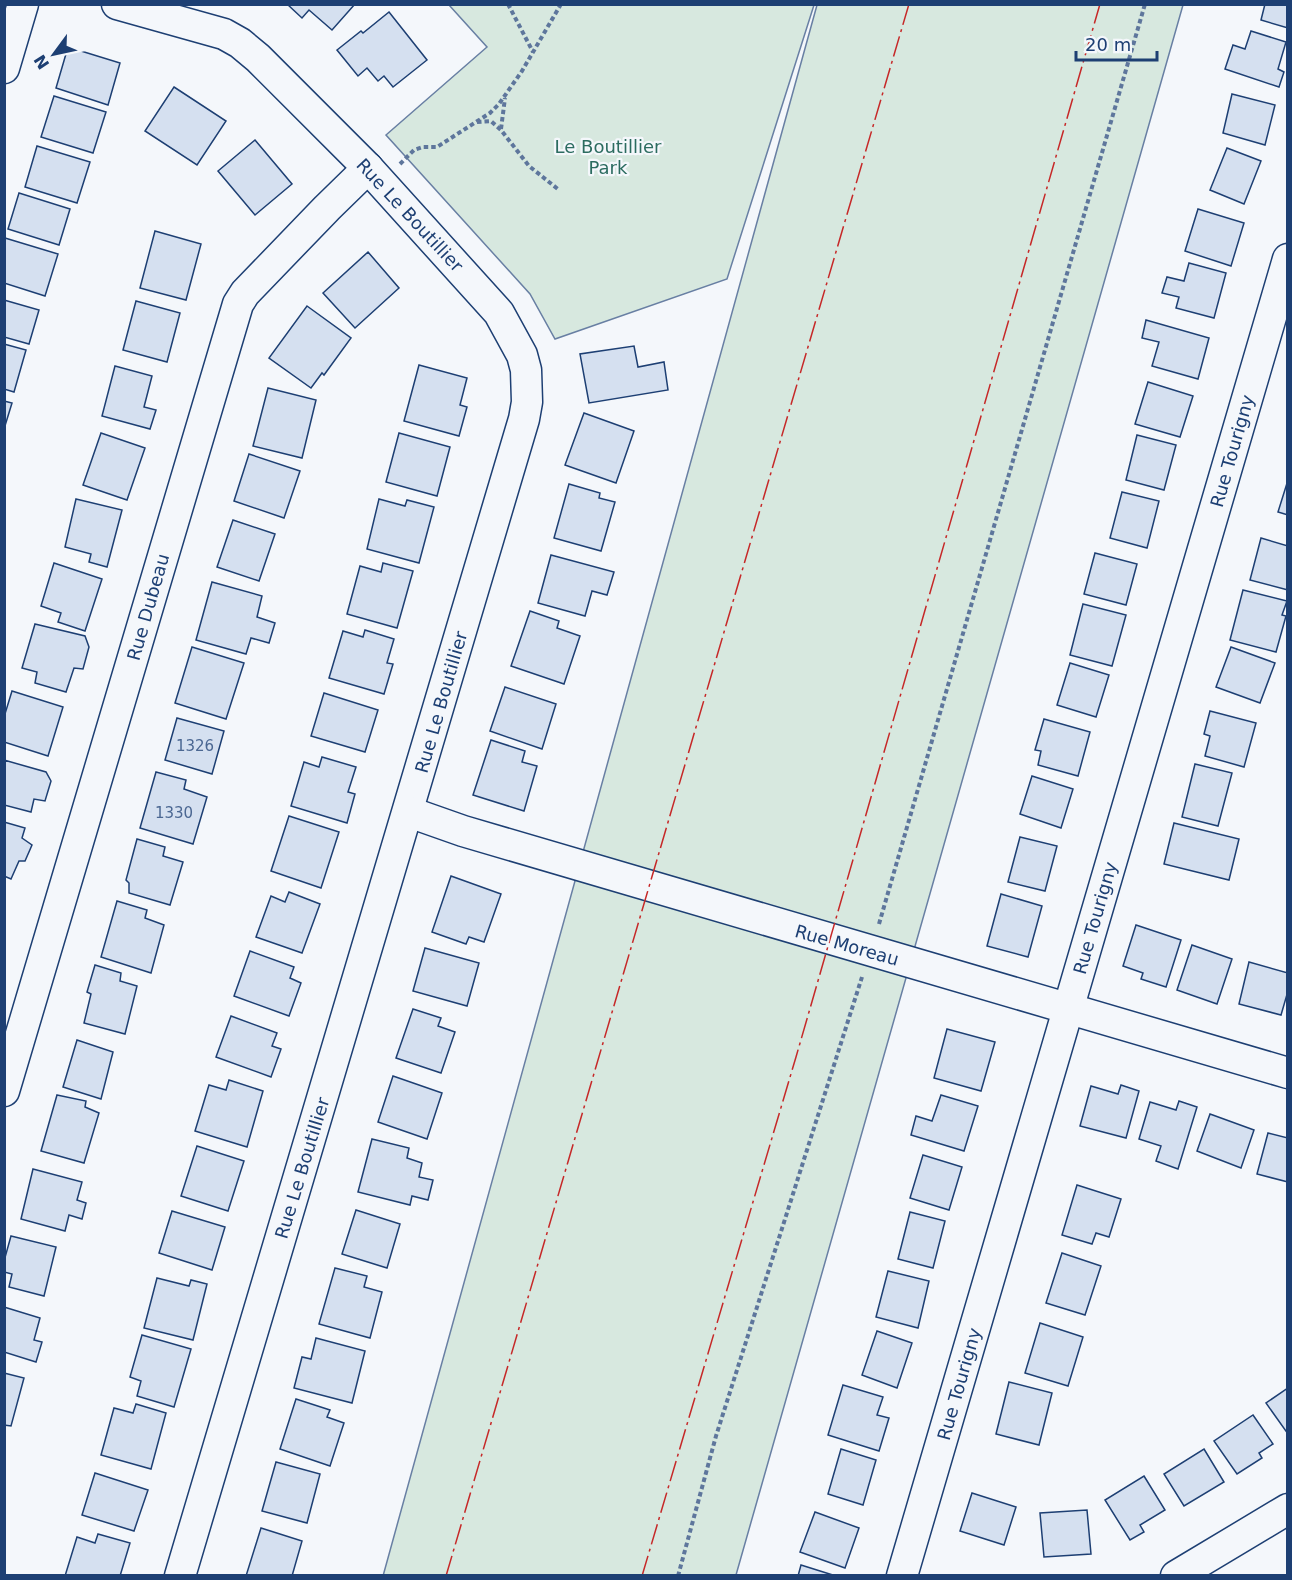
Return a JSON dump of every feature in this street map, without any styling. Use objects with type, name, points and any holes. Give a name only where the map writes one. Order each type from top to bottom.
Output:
[{"type":"street","points":[[4,68],[23,4]]},
{"type":"street","name":"Rue Le Boutillier","points":[[117,4],[224,34],[240,43],[258,58],[368,168],[499,313],[522,355],[527,386],[524,419],[409,812],[180,1575]]},
{"type":"street","name":"Rue Dubeau","points":[[4,1091],[238,304],[244,294],[368,168]]},
{"type":"street","name":"Rue Tourigny","points":[[910,1574],[1069,1008],[1287,260]]},
{"type":"street","name":"Rue Moreau","points":[[409,812],[463,831],[858,949],[1069,1008],[1287,1073]]},
{"type":"street","points":[[1176,1575],[1287,1509]]},
{"type":"path","points":[[508,4],[533,52]]},
{"type":"path","points":[[398,165],[414,150],[423,147],[437,147],[490,112],[505,97],[561,4]]},
{"type":"path","points":[[876,933],[1145,4]]},
{"type":"path","points":[[501,130],[505,97]]},
{"type":"path","points":[[476,122],[491,121],[501,130],[529,166],[559,190]]},
{"type":"path","points":[[678,1575],[716,1436],[865,970]]},
{"type":"green space","name":"Le Boutillier Park","points":[[449,5],[814,5],[727,279],[555,339],[530,294],[386,135],[487,47]]},
{"type":"green space","points":[[817,5],[1183,5],[736,1575],[383,1576]]},
{"type":"building","points":[[287,4],[355,4],[332,30],[309,10],[302,18]]},
{"type":"building","points":[[1265,4],[1288,4],[1288,28],[1261,20]]},
{"type":"building","points":[[389,12],[427,60],[393,87],[384,76],[378,81],[367,68],[358,76],[337,50]]},
{"type":"building","points":[[1251,31],[1286,42],[1278,69],[1284,72],[1279,87],[1225,69],[1233,45],[1245,49]]},
{"type":"building","points":[[68,47],[120,63],[108,105],[56,88]]},
{"type":"building","points":[[174,87],[226,121],[197,165],[145,131]]},
{"type":"building","points":[[1232,94],[1275,105],[1265,145],[1223,133]]},
{"type":"building","points":[[54,96],[106,112],[93,153],[41,137]]},
{"type":"building","points":[[255,140],[292,184],[255,215],[218,171]]},
{"type":"building","points":[[37,146],[90,162],[77,203],[25,187]]},
{"type":"building","points":[[1227,148],[1261,161],[1244,204],[1210,190]]},
{"type":"building","points":[[19,193],[70,209],[59,245],[8,229]]},
{"type":"building","points":[[1198,209],[1244,223],[1231,266],[1185,251]]},
{"type":"building","points":[[155,231],[201,244],[186,300],[140,288]]},
{"type":"building","points":[[5,238],[58,254],[45,296],[4,283]]},
{"type":"building","points":[[368,252],[399,288],[355,328],[323,293]]},
{"type":"building","points":[[1189,263],[1226,273],[1214,318],[1176,308],[1179,297],[1162,293],[1167,277],[1184,281]]},
{"type":"building","points":[[4,300],[39,310],[29,344],[4,337]]},
{"type":"building","points":[[136,301],[180,313],[167,362],[123,350]]},
{"type":"building","points":[[307,306],[351,338],[324,375],[322,373],[311,388],[269,358]]},
{"type":"building","points":[[1146,320],[1209,338],[1198,379],[1152,366],[1159,342],[1142,338]]},
{"type":"building","points":[[4,344],[26,350],[14,392],[4,389]]},
{"type":"building","points":[[634,346],[638,367],[664,362],[668,390],[589,403],[580,354]]},
{"type":"building","points":[[419,365],[467,378],[460,405],[467,407],[459,436],[404,421]]},
{"type":"building","points":[[115,366],[152,376],[144,407],[156,410],[150,429],[102,416]]},
{"type":"building","points":[[1148,382],[1193,396],[1180,437],[1135,424]]},
{"type":"building","points":[[268,388],[316,400],[302,458],[253,446]]},
{"type":"building","points":[[4,401],[12,403],[4,429]]},
{"type":"building","points":[[584,413],[634,431],[616,483],[565,465]]},
{"type":"building","points":[[101,433],[145,448],[127,500],[83,485]]},
{"type":"building","points":[[399,433],[450,447],[437,496],[386,482]]},
{"type":"building","points":[[1137,435],[1176,445],[1164,490],[1126,480]]},
{"type":"building","points":[[249,454],[300,471],[284,518],[234,501]]},
{"type":"building","points":[[1288,480],[1288,515],[1278,512]]},
{"type":"building","points":[[569,484],[600,493],[599,498],[615,502],[601,551],[554,538]]},
{"type":"building","points":[[1122,492],[1159,501],[1147,548],[1110,538]]},
{"type":"building","points":[[76,499],[122,510],[107,567],[89,562],[91,554],[65,547]]},
{"type":"building","points":[[379,499],[405,506],[407,500],[434,507],[419,563],[367,549]]},
{"type":"building","points":[[233,520],[275,534],[259,581],[217,567]]},
{"type":"building","points":[[1261,538],[1288,546],[1288,590],[1250,580]]},
{"type":"building","points":[[1095,553],[1137,564],[1126,605],[1084,594]]},
{"type":"building","points":[[551,555],[614,572],[607,595],[592,591],[585,616],[538,603]]},
{"type":"building","points":[[54,563],[102,579],[85,631],[58,622],[61,613],[41,606]]},
{"type":"building","points":[[383,563],[413,571],[397,628],[347,614],[360,566],[381,572]]},
{"type":"building","points":[[212,582],[262,596],[257,617],[275,623],[269,643],[251,638],[246,654],[196,640]]},
{"type":"building","points":[[1243,590],[1287,601],[1282,615],[1286,616],[1276,652],[1230,640]]},
{"type":"building","points":[[1083,604],[1126,615],[1112,666],[1070,655]]},
{"type":"building","points":[[530,611],[559,621],[557,628],[580,636],[564,684],[511,666]]},
{"type":"building","points":[[35,624],[85,636],[89,647],[83,669],[74,668],[66,692],[35,683],[37,672],[22,668]]},
{"type":"building","points":[[365,630],[394,639],[387,663],[393,664],[384,694],[329,678],[343,631],[363,637]]},
{"type":"building","points":[[192,647],[244,663],[226,719],[175,703]]},
{"type":"building","points":[[1231,647],[1275,663],[1260,703],[1216,687]]},
{"type":"building","points":[[1070,663],[1109,675],[1096,717],[1057,705]]},
{"type":"building","points":[[505,687],[556,704],[542,749],[490,731]]},
{"type":"building","points":[[12,691],[63,707],[48,756],[4,742],[4,717]]},
{"type":"building","points":[[324,693],[378,710],[365,752],[311,736]]},
{"type":"building","points":[[1210,711],[1256,723],[1244,767],[1205,756],[1210,736],[1204,734]]},
{"type":"building","points":[[177,718],[224,731],[212,774],[165,760]]},
{"type":"building","points":[[1044,719],[1090,732],[1078,776],[1038,765],[1041,751],[1035,750]]},
{"type":"building","points":[[491,740],[525,751],[522,762],[537,766],[524,811],[473,795]]},
{"type":"building","points":[[322,757],[356,767],[348,792],[355,794],[347,823],[291,806],[304,762],[319,767]]},
{"type":"building","points":[[4,760],[46,772],[51,781],[45,801],[34,799],[31,812],[4,805]]},
{"type":"building","points":[[1195,764],[1232,773],[1218,826],[1182,817]]},
{"type":"building","points":[[156,772],[186,780],[184,789],[207,797],[193,844],[140,828]]},
{"type":"building","points":[[1032,776],[1073,789],[1061,828],[1020,814]]},
{"type":"building","points":[[289,816],[339,832],[321,888],[271,871]]},
{"type":"building","points":[[4,822],[25,828],[22,838],[32,845],[25,861],[19,861],[11,879],[4,876]]},
{"type":"building","points":[[1174,823],[1239,839],[1229,880],[1164,864]]},
{"type":"building","points":[[1020,837],[1057,846],[1045,891],[1008,882]]},
{"type":"building","points":[[137,839],[165,847],[163,856],[183,862],[170,905],[129,893],[129,883],[126,880]]},
{"type":"building","points":[[451,876],[501,894],[484,942],[469,937],[466,944],[432,932]]},
{"type":"building","points":[[289,892],[320,904],[302,953],[256,937],[271,896],[285,902]]},
{"type":"building","points":[[1001,894],[1042,906],[1028,957],[987,946]]},
{"type":"building","points":[[117,901],[147,910],[145,918],[164,925],[151,973],[101,957]]},
{"type":"building","points":[[1136,925],[1181,940],[1166,987],[1141,979],[1143,973],[1123,966]]},
{"type":"building","points":[[1192,945],[1232,959],[1217,1004],[1177,990]]},
{"type":"building","points":[[425,948],[479,963],[467,1006],[413,991]]},
{"type":"building","points":[[250,951],[294,967],[290,978],[301,983],[289,1016],[234,996]]},
{"type":"building","points":[[1249,962],[1288,973],[1288,991],[1281,1015],[1239,1004]]},
{"type":"building","points":[[95,965],[121,973],[120,981],[137,986],[125,1034],[84,1023],[91,994],[87,992]]},
{"type":"building","points":[[413,1009],[441,1018],[438,1026],[455,1032],[441,1073],[396,1058]]},
{"type":"building","points":[[231,1016],[277,1033],[272,1046],[281,1049],[271,1077],[216,1057]]},
{"type":"building","points":[[947,1029],[995,1042],[981,1091],[934,1078]]},
{"type":"building","points":[[77,1040],[113,1052],[101,1099],[63,1087]]},
{"type":"building","points":[[393,1076],[442,1093],[427,1139],[378,1122]]},
{"type":"building","points":[[229,1080],[263,1091],[247,1147],[195,1131],[209,1085],[226,1090]]},
{"type":"building","points":[[1121,1085],[1139,1091],[1126,1138],[1080,1126],[1091,1086],[1118,1094]]},
{"type":"building","points":[[57,1095],[86,1101],[85,1107],[99,1113],[84,1163],[41,1151]]},
{"type":"building","points":[[941,1095],[978,1106],[964,1151],[911,1135],[916,1116],[932,1121]]},
{"type":"building","points":[[1179,1101],[1197,1107],[1178,1169],[1156,1161],[1161,1146],[1139,1139],[1150,1102],[1176,1110]]},
{"type":"building","points":[[1210,1114],[1254,1130],[1241,1168],[1197,1151]]},
{"type":"building","points":[[1268,1133],[1288,1138],[1288,1182],[1257,1174]]},
{"type":"building","points":[[372,1139],[409,1148],[407,1158],[422,1163],[419,1177],[433,1180],[428,1200],[412,1196],[410,1205],[358,1192]]},
{"type":"building","points":[[197,1146],[244,1161],[228,1211],[181,1196]]},
{"type":"building","points":[[923,1155],[962,1167],[949,1210],[910,1198]]},
{"type":"building","points":[[33,1169],[82,1182],[77,1200],[86,1203],[82,1219],[69,1215],[65,1231],[21,1219]]},
{"type":"building","points":[[1077,1185],[1121,1199],[1109,1237],[1096,1233],[1092,1244],[1062,1235]]},
{"type":"building","points":[[356,1210],[400,1224],[387,1268],[342,1254]]},
{"type":"building","points":[[172,1211],[225,1227],[212,1270],[159,1253]]},
{"type":"building","points":[[910,1212],[945,1221],[933,1268],[898,1259]]},
{"type":"building","points":[[11,1236],[56,1247],[44,1296],[9,1287],[12,1274],[4,1272],[4,1261]]},
{"type":"building","points":[[1062,1253],[1101,1266],[1085,1315],[1046,1303]]},
{"type":"building","points":[[335,1268],[367,1276],[364,1287],[382,1292],[370,1338],[319,1324]]},
{"type":"building","points":[[888,1271],[929,1281],[918,1328],[876,1317]]},
{"type":"building","points":[[157,1278],[189,1286],[191,1280],[207,1284],[193,1340],[144,1328]]},
{"type":"building","points":[[4,1307],[40,1318],[34,1340],[42,1342],[36,1362],[4,1352]]},
{"type":"building","points":[[1040,1323],[1083,1337],[1068,1386],[1025,1373]]},
{"type":"building","points":[[877,1331],[912,1343],[897,1388],[862,1375]]},
{"type":"building","points":[[142,1335],[191,1349],[174,1407],[137,1396],[141,1381],[130,1377]]},
{"type":"building","points":[[316,1338],[365,1351],[352,1403],[294,1388],[302,1357],[311,1359]]},
{"type":"building","points":[[4,1373],[24,1378],[11,1426],[4,1425]]},
{"type":"building","points":[[1009,1382],[1052,1393],[1039,1445],[996,1434]]},
{"type":"building","points":[[843,1385],[883,1397],[877,1415],[889,1418],[879,1451],[828,1435]]},
{"type":"building","points":[[1288,1388],[1288,1434],[1266,1403]]},
{"type":"building","points":[[296,1399],[330,1410],[327,1417],[344,1423],[330,1466],[280,1449]]},
{"type":"building","points":[[136,1404],[166,1413],[151,1469],[101,1455],[114,1408],[133,1413]]},
{"type":"building","points":[[1253,1415],[1273,1444],[1259,1453],[1262,1458],[1237,1474],[1214,1441]]},
{"type":"building","points":[[841,1449],[876,1460],[863,1505],[828,1494]]},
{"type":"building","points":[[1204,1449],[1224,1482],[1184,1506],[1164,1474]]},
{"type":"building","points":[[276,1462],[320,1474],[307,1523],[262,1511]]},
{"type":"building","points":[[95,1473],[148,1490],[134,1531],[82,1515]]},
{"type":"building","points":[[1144,1476],[1165,1510],[1140,1525],[1144,1532],[1130,1540],[1105,1500]]},
{"type":"building","points":[[972,1493],[1016,1507],[1004,1545],[960,1531]]},
{"type":"building","points":[[1087,1510],[1091,1554],[1044,1557],[1040,1513]]},
{"type":"building","points":[[815,1512],[859,1528],[845,1568],[800,1552]]},
{"type":"building","points":[[261,1528],[302,1541],[292,1576],[246,1576]]},
{"type":"building","points":[[98,1534],[130,1543],[120,1576],[65,1576],[77,1537],[95,1543]]},
{"type":"building","points":[[801,1565],[836,1576],[798,1576]]},
{"type":"power","points":[[446,1576],[909,4]]},
{"type":"power","points":[[642,1576],[796,1057],[1100,4]]}]
